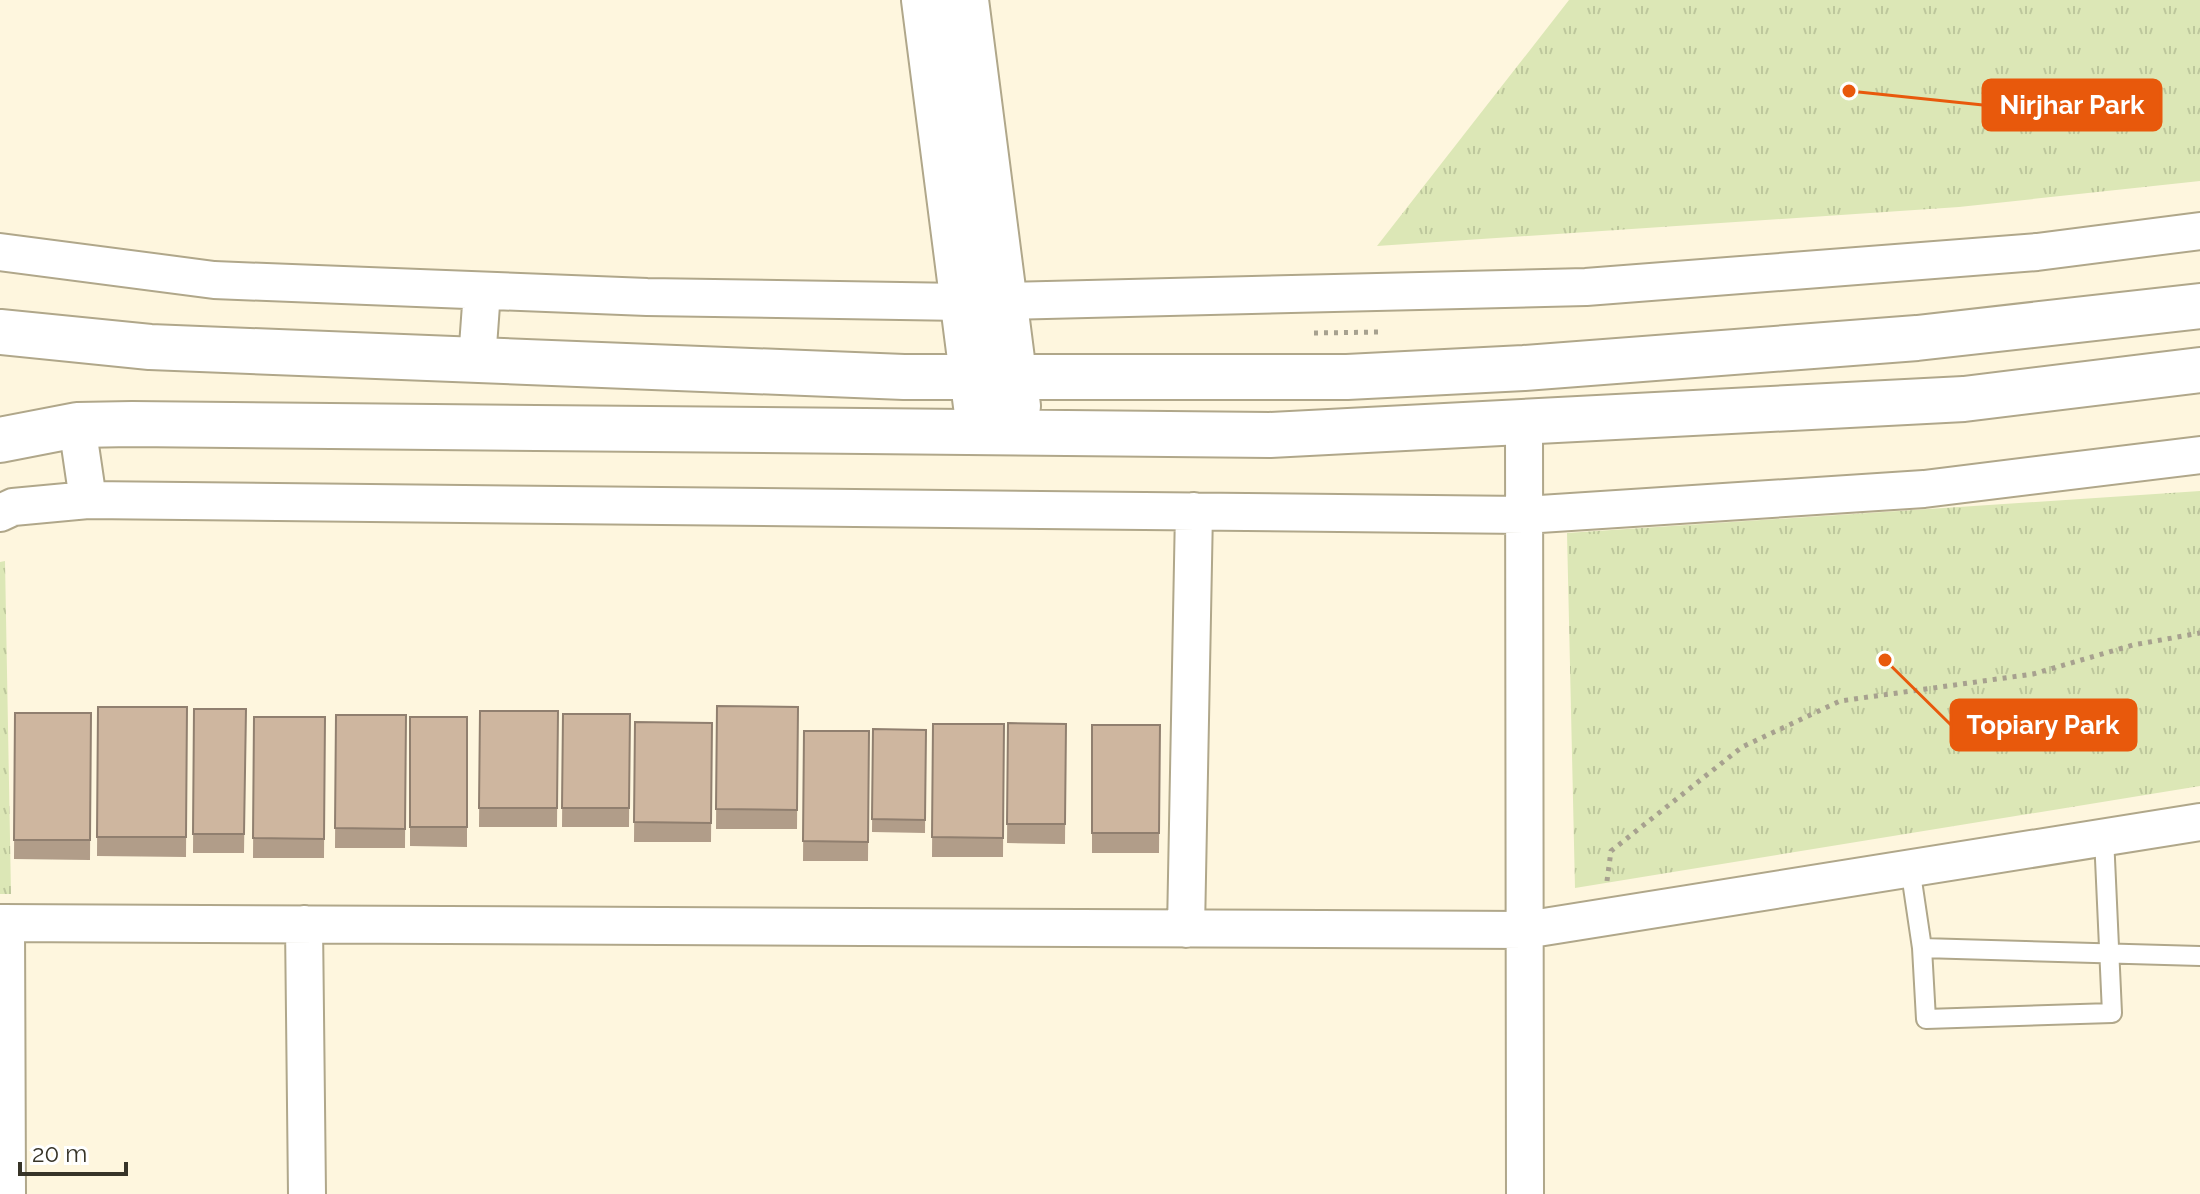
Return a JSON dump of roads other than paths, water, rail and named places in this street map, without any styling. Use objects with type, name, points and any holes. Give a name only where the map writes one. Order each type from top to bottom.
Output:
[{"type":"street","points":[[924,0],[983,301],[1000,432]]},
{"type":"street","points":[[966,0],[983,301]]},
{"type":"street","points":[[0,252],[214,280],[840,302],[983,301],[1586,287],[2037,252],[2200,231]]},
{"type":"street","points":[[477,360],[482,291]]},
{"type":"street","points":[[0,332],[150,347],[477,360],[993,377],[1347,377],[1524,368],[1917,338],[2200,306]]},
{"type":"street","points":[[0,440],[77,425],[1270,435],[1964,399],[2200,370]]},
{"type":"street","points":[[1524,422],[1525,1194]]},
{"type":"street","points":[[77,425],[88,500]]},
{"type":"street","points":[[0,513],[13,507],[88,500],[1524,515],[1924,489],[2200,455]]},
{"type":"street","points":[[1186,929],[1194,511]]},
{"type":"street","points":[[7,1194],[3,923],[1525,930],[2200,822]]},
{"type":"street","points":[[304,924],[307,1194]]},
{"type":"lane","points":[[1910,867],[1922,948],[1926,1019],[2112,1013],[2104,837]]},
{"type":"lane","points":[[1922,948],[2200,956]]},
{"type":"place","name":"Nirjhar Park","points":[[1849,91]]},
{"type":"place","name":"Topiary Park","points":[[1885,660]]}]
